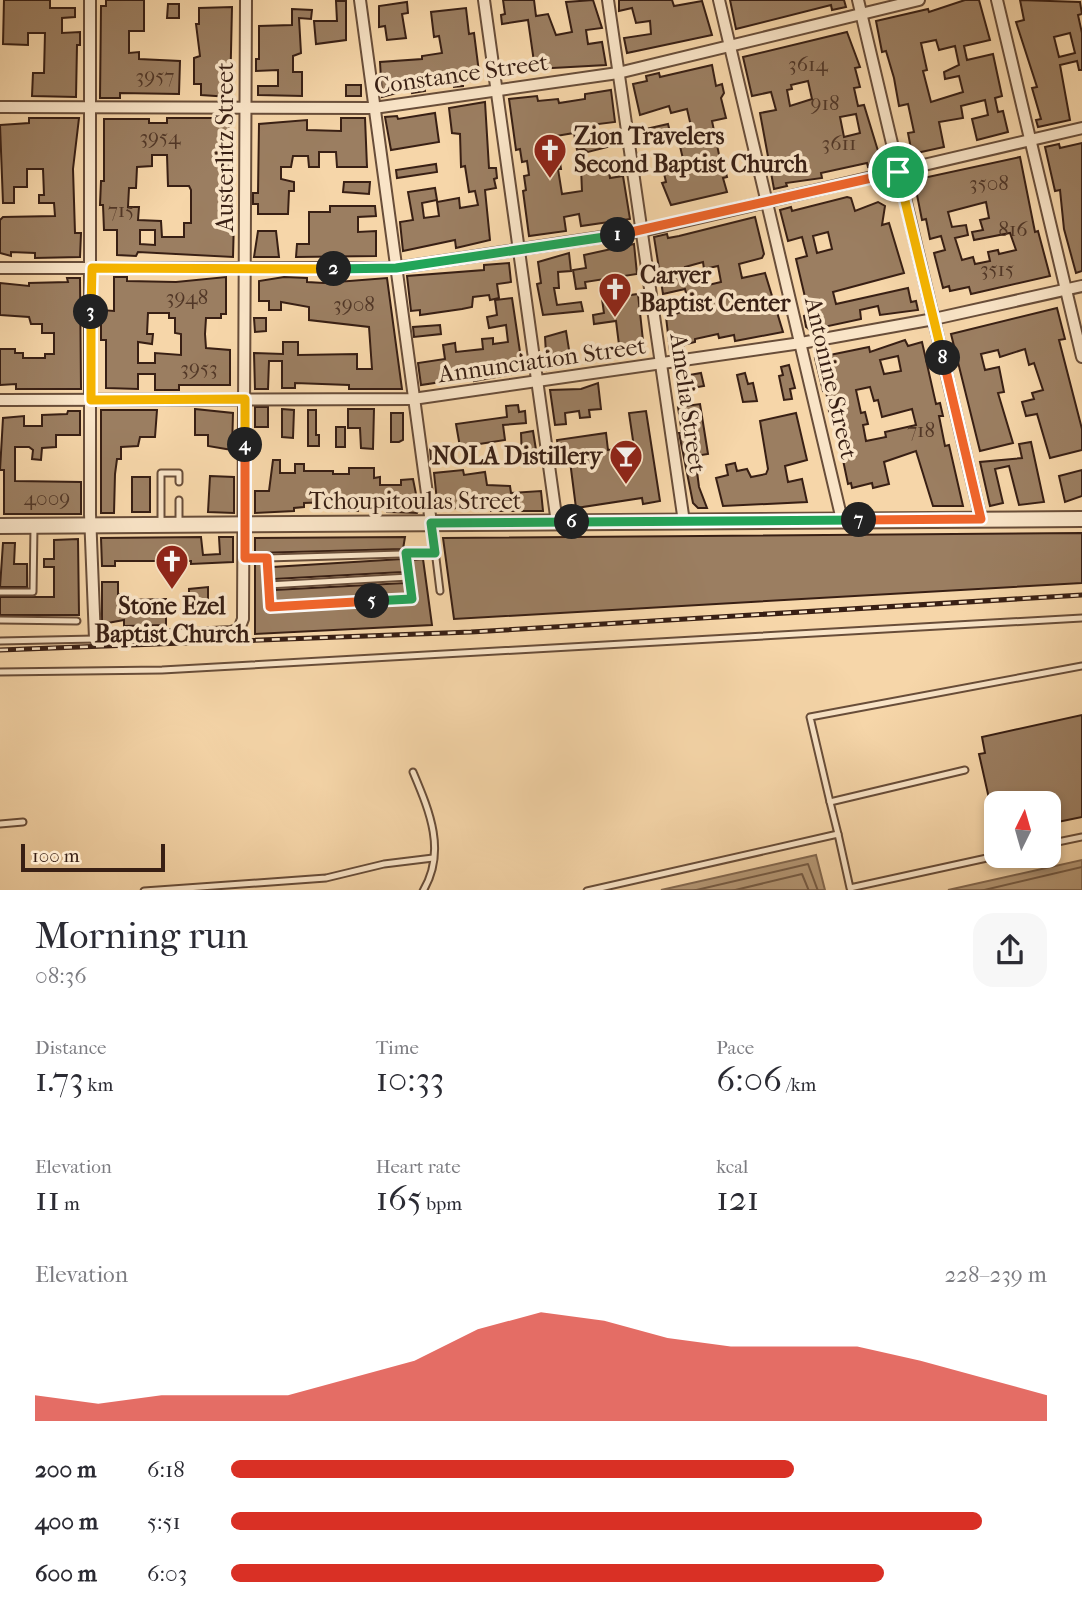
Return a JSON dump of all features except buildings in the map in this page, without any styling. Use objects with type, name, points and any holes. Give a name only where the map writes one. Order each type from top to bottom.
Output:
[{"type":"street","points":[[90,0],[90,525],[95,639]]},
{"type":"street","name":"Austerlitz Street","points":[[95,639],[202,634],[239,629],[243,619],[246,0]]},
{"type":"street","points":[[360,0],[431,523]]},
{"type":"street","points":[[484,0],[557,523]]},
{"type":"street","name":"Amelia Street","points":[[608,0],[684,522]]},
{"type":"street","name":"Antonine Street","points":[[719,0],[842,520]]},
{"type":"street","points":[[858,0],[981,519]]},
{"type":"street","name":"Constance Street","points":[[0,107],[374,108],[618,73],[919,0]]},
{"type":"street","points":[[997,0],[1082,358]]},
{"type":"street","points":[[0,268],[396,268],[642,231],[1082,128]]},
{"type":"street","name":"Annunciation Street","points":[[0,400],[413,399],[801,343],[934,319],[1082,286]]},
{"type":"street","name":"Tchoupitoulas Street","points":[[0,526],[1082,519]]},
{"type":"lane","points":[[161,525],[161,473],[179,473],[179,482]]},
{"type":"lane","points":[[179,500],[179,525]]},
{"type":"lane","points":[[431,523],[440,591]]},
{"type":"lane","points":[[0,592],[33,592],[34,525]]},
{"type":"lane","points":[[267,558],[270,607],[412,599],[406,553]]},
{"type":"lane","points":[[245,558],[435,553]]},
{"type":"lane","points":[[268,585],[409,578]]},
{"type":"lane","points":[[0,672],[162,670],[1082,618]]},
{"type":"lane","points":[[0,620],[77,621]]},
{"type":"lane","points":[[0,641],[95,639]]},
{"type":"lane","points":[[984,859],[850,888],[810,717],[1082,666]]},
{"type":"lane","points":[[830,802],[965,770]]},
{"type":"lane","points":[[413,772],[435,830],[433,858],[423,890]]},
{"type":"lane","points":[[0,824],[23,822]]},
{"type":"lane","points":[[591,890],[838,834]]},
{"type":"lane","points":[[1061,841],[1082,836]]},
{"type":"lane","points":[[158,890],[326,878],[384,864],[433,858]]},
{"type":"water","points":[[816,855],[825,890],[661,890]]},
{"type":"water","points":[[1082,860],[1082,890],[948,890],[1046,868],[1061,868],[1061,865]]},
{"type":"railway","points":[[0,650],[471,632],[1082,595]]},
{"type":"place","name":"Zion Travelers Second Baptist Church","points":[[550,180]]},
{"type":"place","name":"Carver Baptist Center","points":[[615,319]]},
{"type":"place","name":"NOLA Distillery","points":[[626,486]]},
{"type":"place","name":"Stone Ezel Baptist Church","points":[[172,591]]},
{"type":"route","points":[[898,172],[981,519],[431,523],[435,553],[406,553],[412,599],[270,607],[267,558],[245,558],[245,399],[91,400],[92,268],[396,268],[642,231],[898,172]]}]
